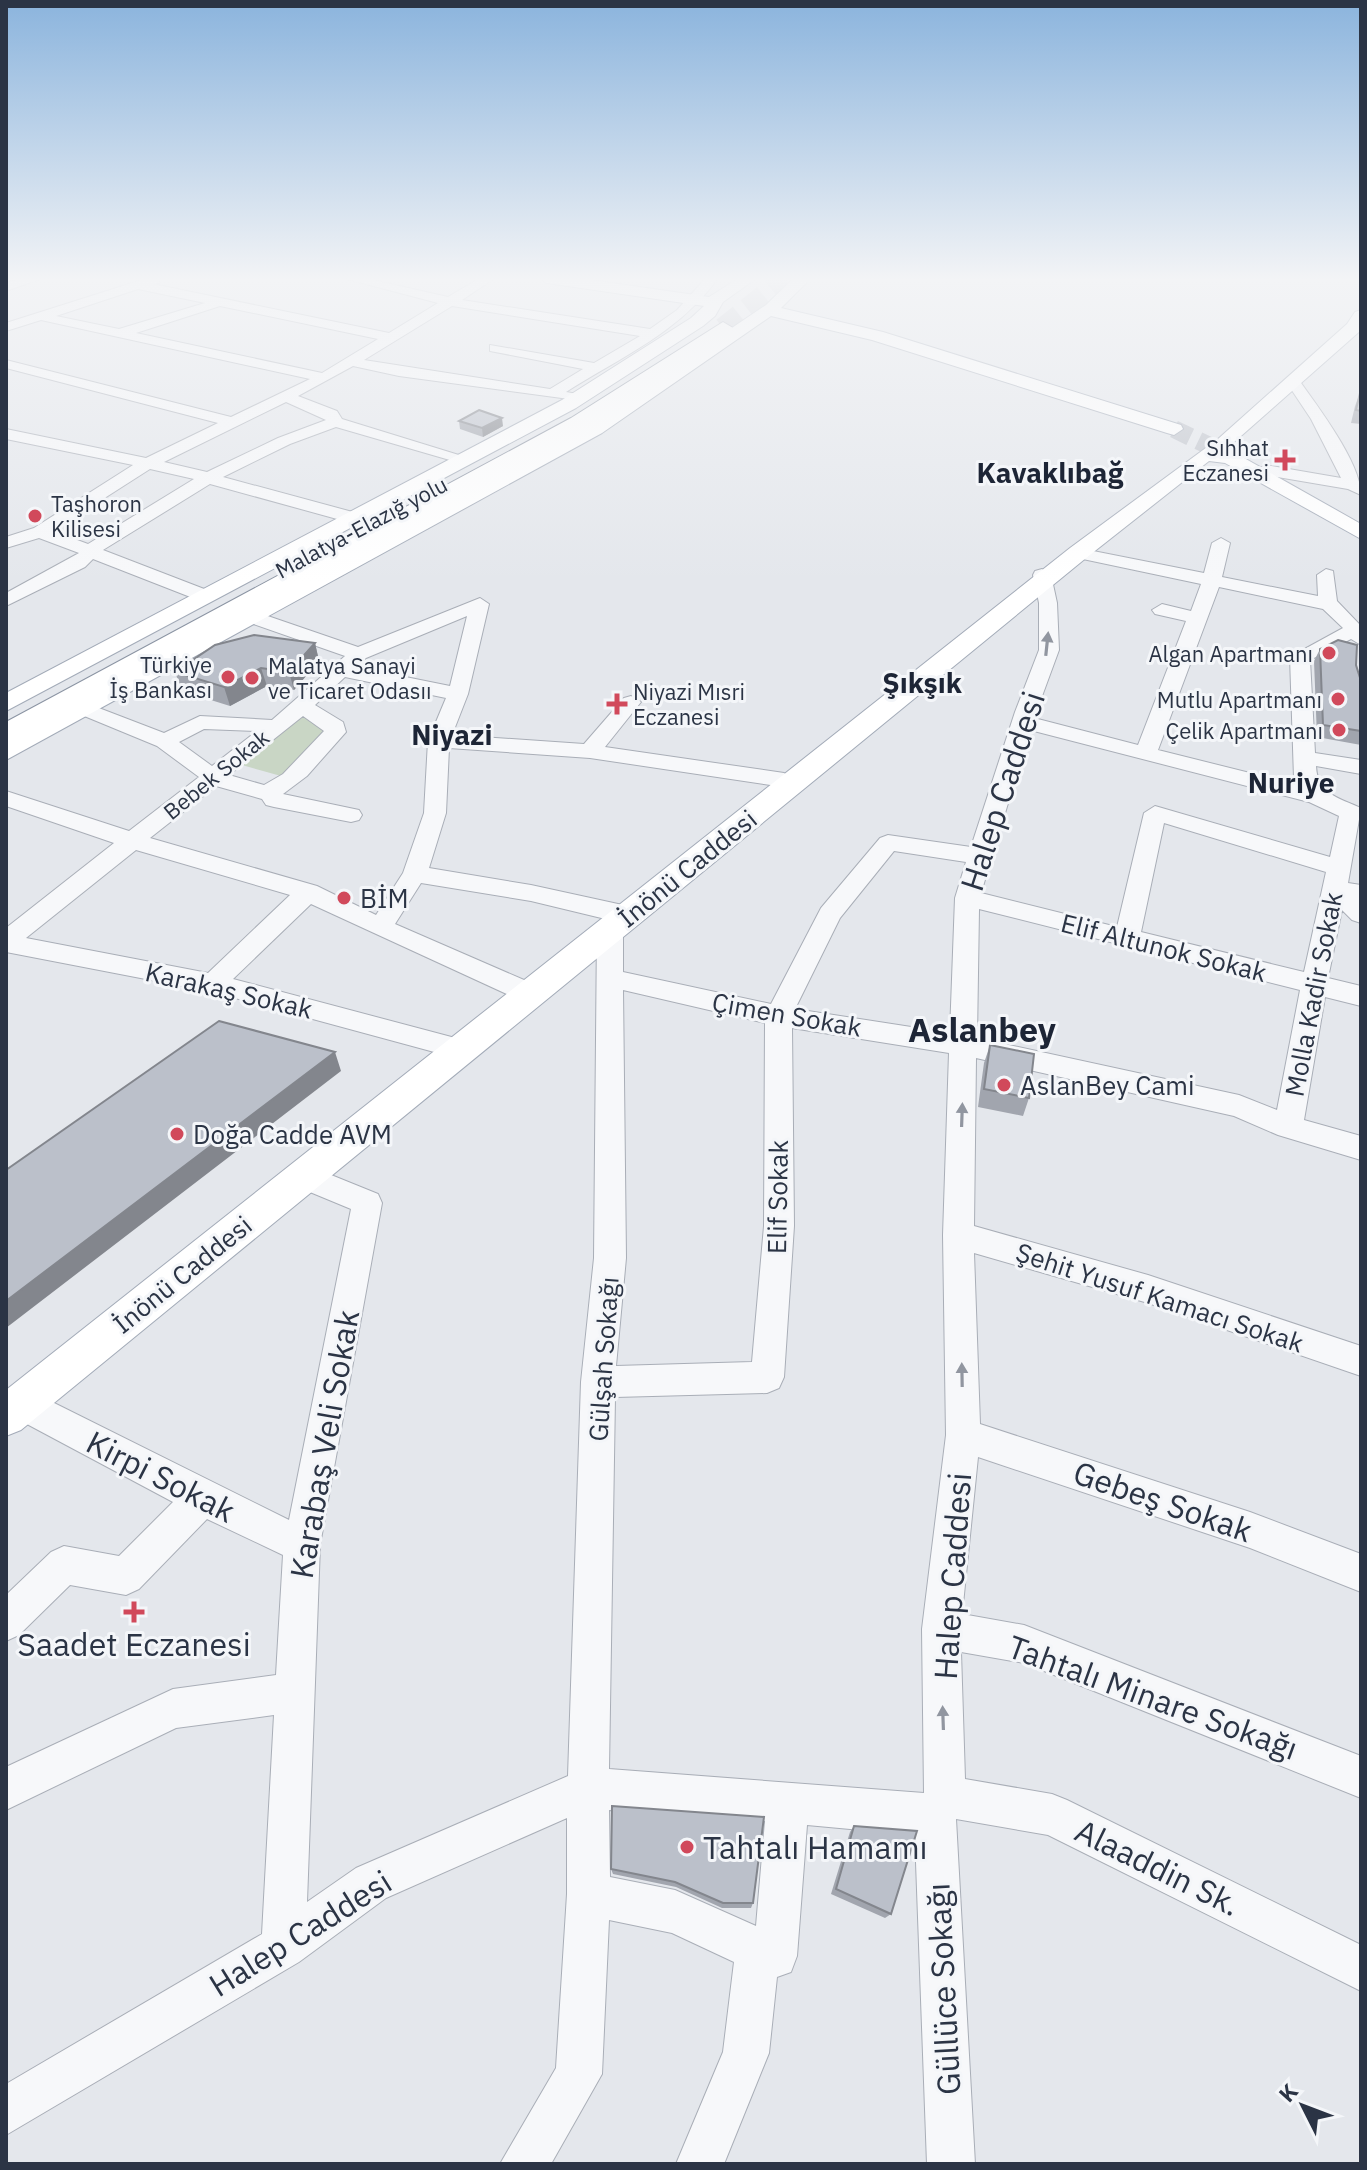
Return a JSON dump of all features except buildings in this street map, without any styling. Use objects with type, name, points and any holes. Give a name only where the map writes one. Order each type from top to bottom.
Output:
[{"type":"highway","name":"Malatya-Elazığ yolu","points":[[6,713],[554,425],[628,379]]},
{"type":"highway","points":[[6,734],[579,423],[650,379]]},
{"type":"highway","points":[[266,578],[344,523]]},
{"type":"main road","points":[[6,703],[467,460],[608,379]]},
{"type":"main road","points":[[6,752],[595,429],[645,379]]},
{"type":"main road","points":[[1018,379],[1069,395],[1071,402],[1198,441],[1221,455],[1248,464],[1361,526]]},
{"type":"main road","points":[[1224,439],[1291,379]]},
{"type":"main road","points":[[1198,441],[1224,439],[1298,379]]},
{"type":"main road","points":[[1224,439],[1248,464],[1361,533]]},
{"type":"main road","name":"İnönü Caddesi","points":[[11,1405],[449,1046],[614,921],[1173,474],[1198,441]]},
{"type":"main road","name":"İnönü Caddesi","points":[[11,1405],[304,1176],[784,780],[1078,553],[1198,441]]},
{"type":"main road","points":[[288,598],[294,587],[352,555],[360,543]]},
{"type":"street","points":[[65,379],[232,422]]},
{"type":"street","points":[[6,543],[40,532],[146,464],[322,379]]},
{"type":"street","points":[[453,379],[579,398]]},
{"type":"street","points":[[554,393],[576,379]]},
{"type":"street","points":[[1294,383],[1340,446],[1357,487]]},
{"type":"street","points":[[287,397],[332,414],[335,422]]},
{"type":"street","points":[[9,596],[93,553],[103,540],[208,478],[297,435],[335,422],[467,460]]},
{"type":"street","points":[[6,434],[208,478],[344,523]]},
{"type":"street","points":[[1248,464],[1357,487]]},
{"type":"street","points":[[40,532],[205,596]]},
{"type":"street","points":[[1146,752],[1212,580],[1221,543]]},
{"type":"street","points":[[1078,553],[1336,607],[1356,635],[1300,657],[1305,778],[1317,797]]},
{"type":"street","points":[[1326,575],[1328,604]]},
{"type":"street","name":"Halep Caddesi","points":[[6,2111],[283,1946],[371,1883],[588,1788],[788,1802],[892,1814],[940,1805],[941,1629],[963,1435],[958,1235],[967,898],[1049,650],[1043,579]]},
{"type":"street","name":"Bebek Sokak","points":[[6,942],[302,706],[344,671],[359,654],[480,604],[458,694]]},
{"type":"street","points":[[1162,610],[1196,618]]},
{"type":"street","points":[[252,617],[359,654]]},
{"type":"street","points":[[344,671],[458,694],[439,741],[435,813],[415,874],[380,928]]},
{"type":"street","points":[[590,751],[631,702]]},
{"type":"street","points":[[84,709],[165,741],[213,777],[270,791],[279,788],[335,732],[335,727],[302,706]]},
{"type":"street","points":[[165,741],[200,722],[274,726]]},
{"type":"street","points":[[1024,722],[1317,797],[1356,816]]},
{"type":"street","points":[[439,741],[590,751],[784,780]]},
{"type":"street","points":[[1305,758],[1361,767]]},
{"type":"street","points":[[270,791],[274,800],[351,815]]},
{"type":"street","points":[[6,798],[133,841],[308,892],[380,928],[522,990]]},
{"type":"street","points":[[1127,939],[1155,813],[1338,867]]},
{"type":"street","name":"Molla Kadir Sokak","points":[[1288,1127],[1338,867],[1356,816]]},
{"type":"street","points":[[778,1016],[830,914],[888,843],[982,856]]},
{"type":"street","points":[[415,874],[531,893],[614,921]]},
{"type":"street","points":[[1352,890],[1351,904],[1361,914]]},
{"type":"street","points":[[213,983],[308,892]]},
{"type":"street","name":"Elif Altunok Sokak","points":[[967,898],[1361,996]]},
{"type":"street","name":"Gülşah Sokağı","points":[[524,2164],[579,2074],[589,1894],[588,1788],[598,1382],[610,1258],[610,978],[614,921]]},
{"type":"street","name":"Karakaş Sokak","points":[[6,942],[213,983],[449,1046]]},
{"type":"street","name":"Çimen Sokak","points":[[610,978],[778,1016],[964,1045],[1239,1106],[1288,1127],[1361,1148]]},
{"type":"street","name":"Elif Sokak","points":[[598,1382],[767,1377],[779,1226],[778,1016]]},
{"type":"street","name":"Karabaş Veli Sokak","points":[[283,1946],[302,1545],[367,1203],[304,1176]]},
{"type":"street","name":"Şehit Yusuf Kamacı Sokak","points":[[958,1235],[1148,1289],[1361,1361]]},
{"type":"street","name":"Kirpi Sokak","points":[[11,1405],[302,1545]]},
{"type":"street","name":"Gebeş Sokak","points":[[963,1435],[1250,1530],[1361,1573]]},
{"type":"street","points":[[6,1622],[64,1565],[126,1576],[202,1498]]},
{"type":"street","name":"Tahtalı Minare Sokağı","points":[[941,1629],[1024,1644],[1361,1777]]},
{"type":"street","points":[[6,1789],[173,1709],[294,1692]]},
{"type":"street","points":[[589,1894],[675,1912],[775,1956],[788,1802]]},
{"type":"street","name":"Alaaddin Sk.","points":[[940,1805],[1052,1815],[1361,1969]]},
{"type":"street","name":"Güllüce Sokağı","points":[[940,1805],[951,2164]]},
{"type":"street","points":[[700,2164],[746,2053],[758,1950]]},
{"type":"green space","points":[[310,710],[337,726],[281,776],[242,765]]},
{"type":"tunnel","points":[[1174,429],[1245,463]]},
{"type":"place","name":"Sıhhat Eczanesi","points":[[1285,460]]},
{"type":"place","name":"Taşhoron Kilisesi","points":[[35,516]]},
{"type":"place","name":"Algan Apartmanı","points":[[1329,653]]},
{"type":"place","name":"Türkiye İş Bankası","points":[[228,677]]},
{"type":"place","name":"Malatya Sanayi ve Ticaret Odasıı","points":[[252,678]]},
{"type":"place","name":"Mutlu Apartmanı","points":[[1338,699]]},
{"type":"place","name":"Niyazi Mısri Eczanesi","points":[[617,704]]},
{"type":"place","name":"Çelik Apartmanı","points":[[1339,730]]},
{"type":"place","name":"BİM","points":[[344,898]]},
{"type":"place","name":"AslanBey Cami","points":[[1004,1085]]},
{"type":"place","name":"Doğa Cadde AVM","points":[[177,1134]]},
{"type":"place","name":"Saadet Eczanesi","points":[[134,1612]]},
{"type":"place","name":"Tahtalı Hamamı","points":[[687,1847]]},
{"type":"district","name":"Kavaklıbağ","points":[[1050,472]]},
{"type":"district","name":"Şıkşık","points":[[922,682]]},
{"type":"district","name":"Niyazi","points":[[452,734]]},
{"type":"district","name":"Nuriye","points":[[1291,782]]},
{"type":"district","name":"Aslanbey","points":[[982,1029]]}]
